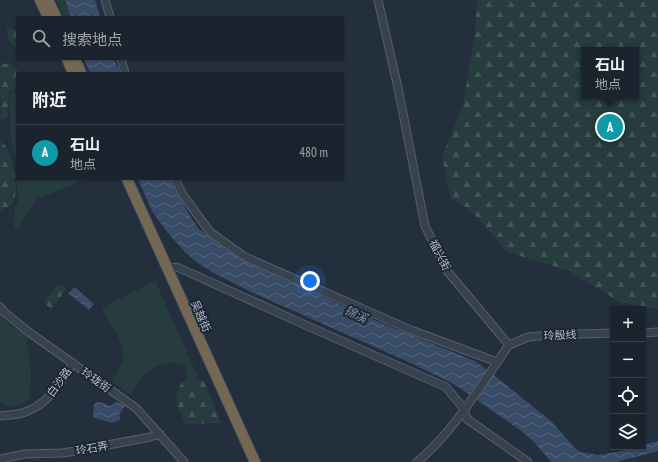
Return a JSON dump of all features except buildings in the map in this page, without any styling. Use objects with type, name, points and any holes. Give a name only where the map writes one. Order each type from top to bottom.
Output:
[{"type":"highway","points":[[40,0],[48,16]]},
{"type":"highway","points":[[48,0],[56,16]]},
{"type":"highway","points":[[67,60],[73,72]]},
{"type":"highway","points":[[75,60],[81,72]]},
{"type":"highway","name":"吴越街","points":[[120,180],[247,462]]},
{"type":"highway","name":"吴越街","points":[[128,180],[167,269],[255,462]]},
{"type":"street","points":[[105,0],[110,16]]},
{"type":"street","name":"福兴街","points":[[378,0],[398,88],[425,226],[448,272],[509,345]]},
{"type":"street","points":[[121,60],[125,72]]},
{"type":"street","points":[[176,180],[183,195],[210,232],[245,257],[411,330],[497,362]]},
{"type":"street","points":[[167,269],[177,267],[446,387],[464,409],[467,419],[528,462]]},
{"type":"street","name":"玲珑街","points":[[0,307],[30,333],[136,408],[184,462]]},
{"type":"street","points":[[646,333],[658,332]]},
{"type":"street","name":"玲殷线","points":[[509,345],[528,337],[550,334],[610,333]]},
{"type":"street","points":[[417,462],[435,446],[470,402],[509,345]]},
{"type":"street","name":"白沙路","points":[[0,416],[24,413],[36,407],[55,391],[73,363]]},
{"type":"street","name":"玲石弄","points":[[0,459],[25,454],[76,451],[160,434]]},
{"type":"green space","points":[[56,0],[65,0],[71,16],[63,16]]},
{"type":"green space","points":[[477,0],[658,0],[658,309],[620,302],[569,271],[508,252],[469,209],[451,199],[442,157],[463,105],[475,32]]},
{"type":"green space","points":[[7,27],[16,31],[16,47],[12,44],[7,34]]},
{"type":"green space","points":[[0,63],[13,65],[18,72],[16,72],[16,90],[9,91],[8,116],[1,120]]},
{"type":"green space","points":[[11,92],[16,92],[16,155],[12,142],[10,117]]},
{"type":"green space","points":[[0,141],[6,147],[12,160],[16,186],[14,200],[10,206],[0,211]]},
{"type":"green space","points":[[16,180],[84,180],[37,199],[17,229],[14,227],[15,207],[18,201]]},
{"type":"green space","points":[[155,281],[199,379],[188,377],[186,373],[187,368],[182,364],[164,364],[157,366],[147,373],[131,395],[112,382],[122,362],[122,349],[117,334],[101,308]]},
{"type":"green space","points":[[61,285],[66,289],[51,310],[46,304],[46,299],[57,286]]},
{"type":"green space","points":[[0,315],[10,325],[27,335],[30,361],[31,378],[29,400],[10,408],[1,403],[0,400]]},
{"type":"green space","points":[[188,377],[204,381],[221,423],[185,424],[177,404],[177,393],[181,384]]},
{"type":"water","points":[[65,0],[95,0],[100,16],[71,16]]},
{"type":"water","points":[[84,60],[114,60],[120,72],[90,72]]},
{"type":"water","name":"锦溪","points":[[138,180],[170,180],[199,229],[226,249],[265,270],[381,323],[475,361],[552,422],[580,452],[599,455],[624,450],[646,450],[646,444],[658,441],[658,451],[616,462],[551,462],[535,443],[520,430],[454,384],[413,364],[251,292],[212,272],[195,261],[167,232],[152,211]]},
{"type":"water","points":[[75,287],[94,304],[89,310],[68,293]]},
{"type":"water","points":[[97,402],[110,406],[117,402],[125,406],[119,415],[121,419],[112,423],[95,418],[93,416],[94,404]]},
{"type":"place","name":"石山","points":[[610,127]]}]
